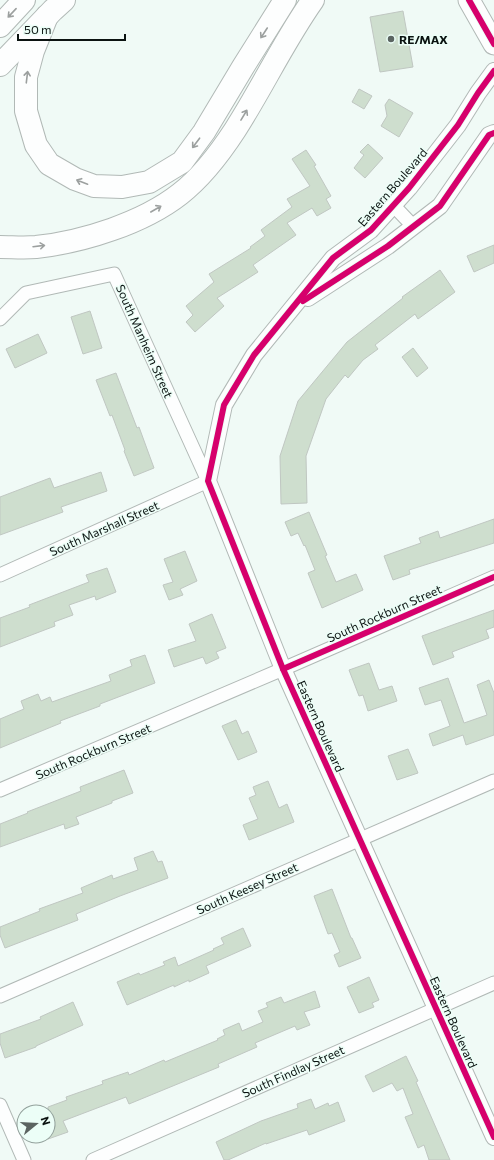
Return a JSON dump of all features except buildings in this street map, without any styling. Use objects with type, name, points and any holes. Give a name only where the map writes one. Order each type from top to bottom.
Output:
[{"type":"highway","points":[[0,26],[24,0]]},
{"type":"highway","points":[[0,65],[64,0]]},
{"type":"highway","points":[[47,16],[33,51],[26,77],[26,111],[36,145],[49,164],[76,179],[94,186],[122,187],[149,182],[182,162],[204,132],[242,67],[286,0]]},
{"type":"highway","points":[[0,247],[35,247],[77,240],[120,225],[154,210],[179,194],[201,174],[234,131],[313,0]]},
{"type":"main road","points":[[469,0],[494,44]]},
{"type":"main road","points":[[482,0],[494,41]]},
{"type":"street","name":"Eastern Boulevard","points":[[494,71],[478,92],[458,125],[409,188],[371,230],[333,258],[254,355],[224,405],[208,481],[283,669],[494,1137]]},
{"type":"street","name":"Eastern Boulevard","points":[[294,306],[388,246],[440,206],[489,135],[494,133]]},
{"type":"street","name":"Eastern Boulevard","points":[[393,205],[414,226]]},
{"type":"street","name":"South Manheim Street","points":[[0,319],[26,293],[114,274],[208,481]]},
{"type":"street","name":"South Marshall Street","points":[[0,575],[208,481]]},
{"type":"street","name":"South Rockburn Street","points":[[0,790],[494,577]]},
{"type":"street","name":"South Keesey Street","points":[[0,996],[494,780]]},
{"type":"street","name":"South Findlay Street","points":[[93,1160],[494,983]]},
{"type":"street","points":[[0,1105],[24,1160]]},
{"type":"cycle path","points":[[469,0],[494,44]]},
{"type":"cycle path","points":[[494,71],[458,125],[409,188],[371,230],[333,258],[254,355],[224,405],[208,481],[283,669],[494,1137]]},
{"type":"cycle path","points":[[303,301],[388,246],[440,206],[489,135],[494,133]]},
{"type":"cycle path","points":[[283,669],[494,577]]},
{"type":"place","name":"RE/MAX","points":[[391,39]]}]
